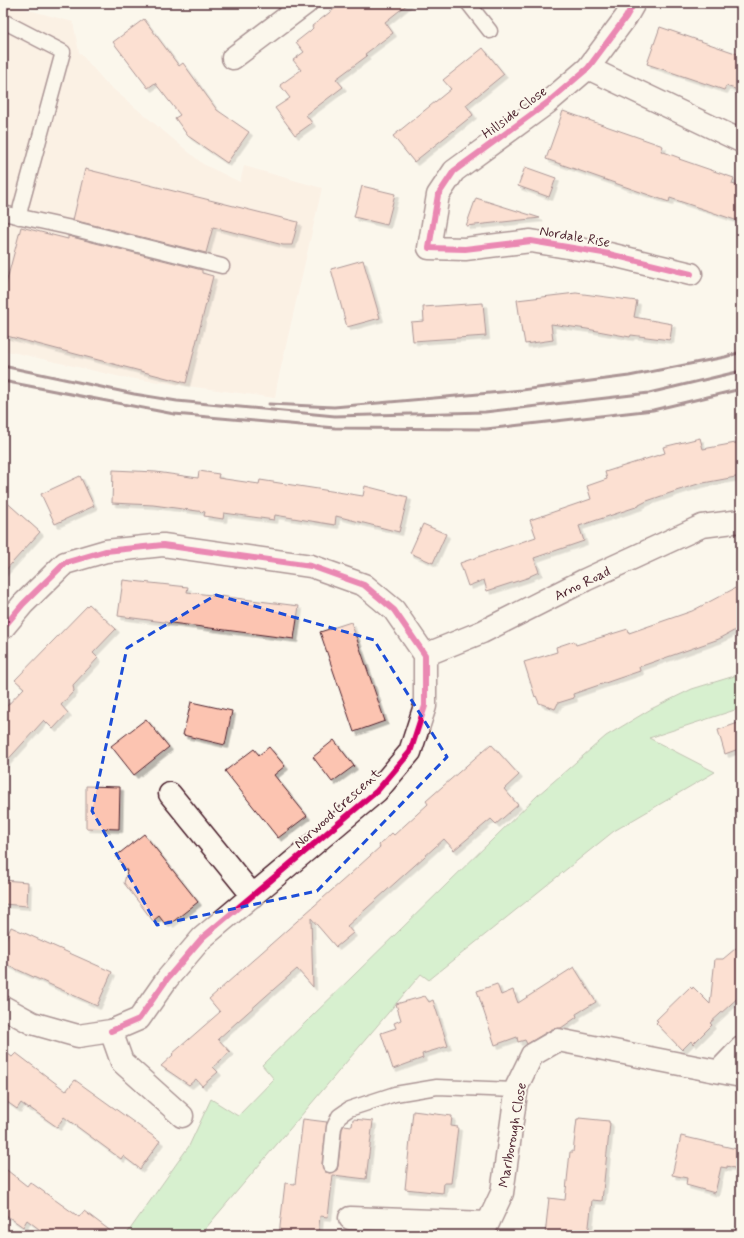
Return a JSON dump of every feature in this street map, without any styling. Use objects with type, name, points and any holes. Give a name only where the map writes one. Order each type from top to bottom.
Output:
[{"type":"street","points":[[233,58],[306,3]]},
{"type":"street","name":"Hillside Close","points":[[429,248],[438,195],[454,171],[547,103],[588,68],[626,17],[634,3]]},
{"type":"street","points":[[588,68],[741,141]]},
{"type":"street","name":"Nordale Rise","points":[[429,248],[465,249],[531,241],[609,254],[691,274]]},
{"type":"street","name":"Arno Road","points":[[425,655],[482,632],[585,580],[702,526],[741,521]]},
{"type":"street","points":[[3,628],[23,604],[65,563],[106,552],[163,545],[311,566],[364,585],[394,610],[425,655]]},
{"type":"street","name":"Norwood Crescent","points":[[3,1006],[32,1023],[78,1036],[111,1030],[139,1019],[167,979],[202,938],[378,791],[410,752],[425,706],[425,655]]},
{"type":"street","points":[[170,794],[254,896]]},
{"type":"street","points":[[111,1030],[122,1062],[182,1116]]},
{"type":"street","name":"Marlborough Close","points":[[350,1218],[488,1223],[502,1193],[517,1086],[532,1055],[558,1040],[741,1076]]},
{"type":"street","points":[[719,1071],[741,1048]]},
{"type":"lane","points":[[468,3],[490,31]]},
{"type":"lane","points":[[3,21],[63,52],[21,206],[20,216]]},
{"type":"lane","points":[[3,213],[61,225],[222,266]]},
{"type":"lane","points":[[330,1165],[334,1127],[340,1116],[349,1109],[395,1094],[437,1087],[517,1090]]},
{"type":"highlighted area","points":[[216,595],[374,640],[447,757],[317,891],[157,925],[92,811],[127,648]]},
{"type":"shaded area","points":[[3,3],[73,22],[79,52],[107,84],[203,164],[240,182],[244,166],[322,188],[275,398],[121,377],[3,350]]},
{"type":"green space","points":[[741,674],[741,708],[649,738],[715,772],[614,831],[429,980],[421,974],[200,1235],[126,1235],[189,1146],[211,1099],[238,1116],[274,1079],[262,1065],[538,795],[606,736],[651,709],[692,689]]},
{"type":"building","points":[[342,3],[409,3],[385,22],[393,33],[365,54],[367,56],[336,79],[343,87],[306,115],[312,123],[295,135],[275,108],[290,98],[280,85],[301,70],[293,60],[304,52],[296,42],[313,28],[312,26]]},
{"type":"building","points":[[144,19],[179,66],[183,63],[217,110],[249,132],[227,163],[188,136],[175,118],[180,115],[155,83],[148,88],[113,42]]},
{"type":"building","points":[[660,27],[741,55],[741,91],[726,86],[724,90],[647,64]]},
{"type":"building","points":[[483,48],[504,74],[466,105],[473,115],[414,162],[393,136],[451,89],[443,80]]},
{"type":"building","points":[[563,111],[663,146],[661,151],[680,158],[679,159],[734,178],[732,184],[741,187],[741,222],[670,198],[669,202],[546,159]]},
{"type":"building","points":[[525,167],[556,178],[549,197],[518,186]]},
{"type":"building","points":[[85,169],[298,222],[292,245],[283,245],[213,227],[206,253],[73,220]]},
{"type":"building","points":[[362,186],[395,194],[387,225],[354,217]]},
{"type":"building","points":[[476,198],[540,218],[466,226]]},
{"type":"building","points":[[21,227],[68,239],[68,236],[202,270],[202,273],[213,276],[186,383],[3,335],[3,295]]},
{"type":"building","points":[[363,260],[380,318],[347,327],[331,269]]},
{"type":"building","points":[[576,293],[637,301],[634,317],[672,324],[670,340],[631,335],[630,337],[551,324],[553,340],[525,344],[517,300]]},
{"type":"building","points":[[483,303],[486,336],[413,341],[411,322],[424,321],[423,307]]},
{"type":"building","points":[[700,438],[703,449],[741,442],[741,476],[698,484],[579,526],[584,541],[534,558],[539,572],[530,577],[487,591],[484,580],[468,586],[460,563],[536,537],[530,520],[591,499],[587,486],[607,479],[605,472],[665,453],[663,447]]},
{"type":"building","points":[[113,470],[156,472],[198,478],[199,471],[219,474],[218,478],[259,484],[260,480],[363,496],[365,486],[408,497],[399,532],[336,516],[335,525],[275,515],[274,520],[224,513],[223,519],[204,516],[205,512],[153,505],[112,503]]},
{"type":"building","points":[[80,476],[94,506],[55,524],[41,494]]},
{"type":"building","points":[[3,499],[40,532],[3,573]]},
{"type":"building","points":[[423,524],[446,534],[433,563],[410,553]]},
{"type":"building","points":[[123,580],[188,587],[187,592],[299,606],[294,639],[118,616]]},
{"type":"building","points":[[741,585],[741,627],[719,639],[639,667],[640,671],[573,694],[574,698],[558,703],[555,709],[539,703],[536,696],[535,697],[524,662],[557,652],[556,647],[574,641],[576,645],[628,629],[629,633],[692,611]]},
{"type":"building","points":[[89,604],[116,629],[93,653],[98,658],[73,685],[74,691],[61,705],[68,713],[53,729],[44,720],[3,765],[3,710],[24,688],[15,680]]},
{"type":"building","points":[[351,622],[385,721],[354,732],[320,632]]},
{"type":"building","points":[[191,702],[232,711],[225,745],[183,735]]},
{"type":"building","points":[[146,719],[169,747],[134,775],[111,746]]},
{"type":"building","points":[[741,722],[741,748],[725,754],[718,730]]},
{"type":"building","points":[[334,740],[354,766],[332,782],[313,757]]},
{"type":"building","points":[[491,744],[519,775],[504,789],[518,805],[496,824],[491,819],[454,850],[444,839],[347,926],[353,933],[336,947],[311,918],[313,987],[297,969],[266,996],[218,1039],[230,1052],[213,1067],[218,1072],[202,1086],[196,1079],[189,1085],[161,1066],[173,1055],[172,1054],[220,1012],[209,999],[380,847],[379,845],[392,833],[394,835],[428,804],[426,801]]},
{"type":"building","points":[[269,747],[285,766],[274,775],[307,816],[278,838],[225,771],[254,749],[259,755]]},
{"type":"building","points":[[86,786],[120,787],[119,829],[86,828]]},
{"type":"building","points":[[144,834],[198,902],[170,924],[169,921],[165,924],[159,916],[153,921],[124,883],[127,871],[116,856]]},
{"type":"building","points":[[3,880],[28,882],[27,906],[3,904]]},
{"type":"building","points":[[11,927],[112,972],[97,1006],[3,963],[3,945]]},
{"type":"building","points":[[741,944],[741,995],[710,1023],[712,1025],[693,1044],[691,1041],[682,1050],[656,1023],[658,1021],[656,1020],[690,987],[692,989],[693,987],[710,1004],[715,959],[723,959]]},
{"type":"building","points":[[574,967],[596,1002],[576,1014],[577,1017],[561,1028],[552,1029],[527,1044],[525,1040],[518,1042],[517,1037],[495,1045],[477,991],[497,984],[501,995],[513,990],[518,1003]]},
{"type":"building","points":[[425,996],[429,1002],[433,1000],[448,1046],[422,1054],[423,1058],[393,1069],[381,1033],[396,1028],[394,1023],[401,1020],[396,1004]]},
{"type":"building","points":[[3,1050],[12,1057],[16,1053],[66,1091],[75,1080],[160,1141],[140,1169],[123,1156],[121,1159],[64,1117],[57,1127],[21,1103],[17,1109],[3,1099]]},
{"type":"building","points":[[413,1111],[452,1116],[451,1126],[458,1127],[451,1183],[444,1183],[443,1193],[405,1189]]},
{"type":"building","points":[[303,1119],[327,1122],[322,1164],[325,1172],[330,1173],[337,1170],[342,1129],[344,1125],[352,1126],[353,1119],[373,1121],[366,1179],[333,1175],[328,1217],[320,1216],[318,1235],[279,1235],[285,1183],[295,1184]]},
{"type":"building","points":[[577,1119],[609,1121],[610,1123],[602,1201],[592,1200],[588,1235],[545,1235],[549,1198],[565,1200],[570,1152],[573,1152]]},
{"type":"building","points":[[681,1136],[741,1150],[741,1170],[727,1166],[727,1168],[721,1167],[715,1193],[686,1185],[687,1178],[672,1175]]},
{"type":"building","points":[[3,1167],[27,1186],[30,1182],[79,1217],[84,1211],[116,1235],[47,1235],[27,1220],[23,1227],[3,1213]]},
{"type":"railway","points":[[269,404],[334,407],[522,390],[629,376],[725,357],[741,352]]},
{"type":"railway","points":[[3,366],[134,394],[177,401],[335,416],[485,412],[649,393],[741,371]]},
{"type":"railway","points":[[3,381],[174,414],[335,428],[486,429],[653,410],[741,389]]},
{"type":"cycle path","points":[[634,3],[626,17],[588,68],[547,103],[454,171],[438,195],[429,248],[465,249],[531,241],[609,254],[691,274]]},
{"type":"cycle path","points":[[3,628],[23,604],[65,563],[106,551],[163,545],[311,566],[364,585],[394,610],[425,655],[425,706],[410,752],[377,791],[202,938],[167,979],[139,1019],[111,1031]]}]
